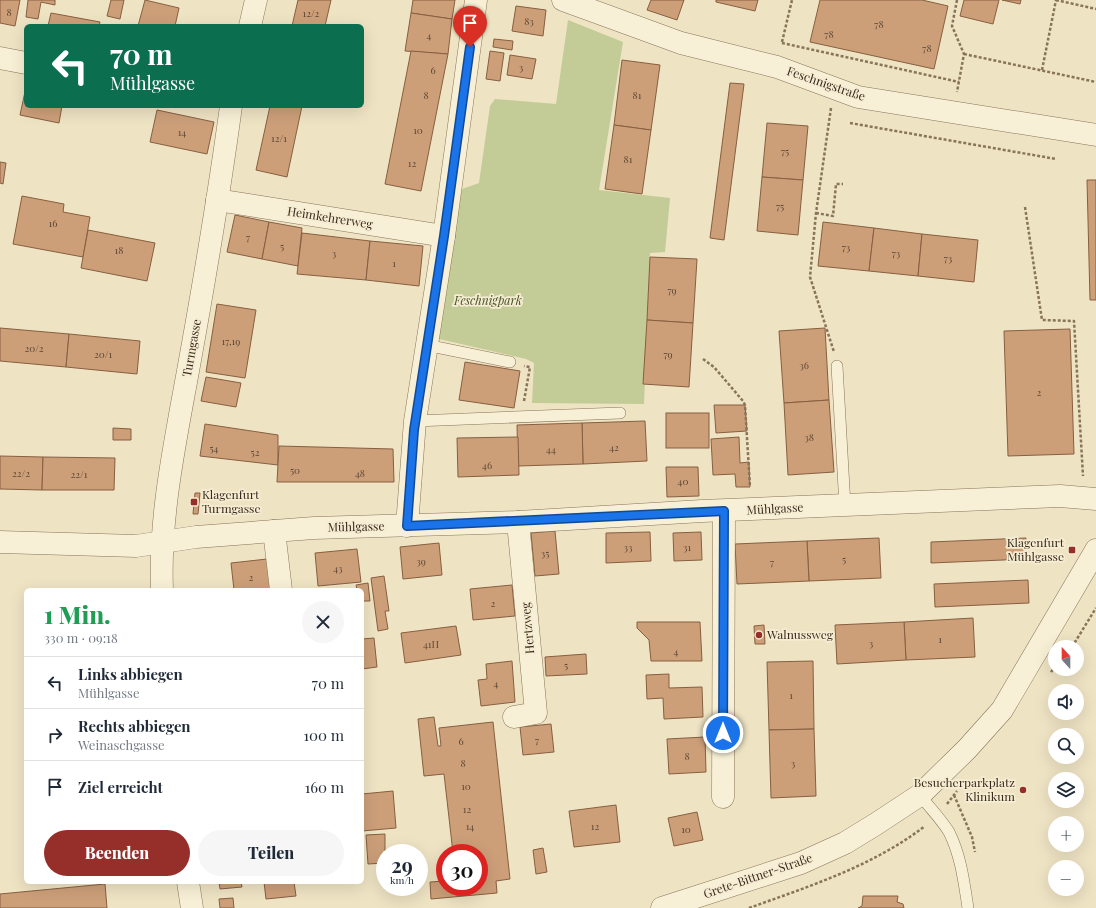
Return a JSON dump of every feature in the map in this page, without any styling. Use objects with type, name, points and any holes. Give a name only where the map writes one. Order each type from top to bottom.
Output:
[{"type":"street","points":[[250,24],[256,0]]},
{"type":"street","points":[[407,526],[415,421],[444,236],[476,0]]},
{"type":"street","name":"Feschnigstraße","points":[[563,0],[681,43],[777,67],[858,97],[1096,135]]},
{"type":"street","points":[[0,58],[24,64]]},
{"type":"street","name":"Turmgasse","points":[[162,588],[170,471],[217,200],[231,108]]},
{"type":"street","name":"Heimkehrerweg","points":[[217,200],[444,236]]},
{"type":"street","name":"Mühlgasse","points":[[0,542],[136,546],[196,536],[274,531],[518,522],[1060,496],[1090,499]]},
{"type":"street","points":[[723,797],[724,511]]},
{"type":"street","name":"Hertzweg","points":[[514,717],[536,713],[518,522]]},
{"type":"street","points":[[274,531],[281,588]]},
{"type":"street","name":"Grete-Bittner-Straße","points":[[662,908],[801,863],[845,843],[920,795],[967,749],[1002,710],[1096,550]]},
{"type":"street","points":[[188,884],[192,908]]},
{"type":"lane","points":[[426,345],[510,362]]},
{"type":"lane","points":[[837,366],[845,506]]},
{"type":"lane","points":[[415,421],[620,413]]},
{"type":"lane","points":[[920,795],[948,832],[955,848],[962,869],[968,908]]},
{"type":"path","points":[[777,67],[792,0]]},
{"type":"path","points":[[953,112],[964,54],[952,26],[957,0]]},
{"type":"path","points":[[1042,70],[1056,0],[1096,9]]},
{"type":"path","points":[[782,43],[959,82]]},
{"type":"path","points":[[964,54],[1096,82]]},
{"type":"path","points":[[834,88],[816,213],[810,277],[837,366]]},
{"type":"path","points":[[850,123],[1056,159]]},
{"type":"path","points":[[816,213],[833,216],[836,184],[843,184]]},
{"type":"path","points":[[1025,206],[1042,320],[1074,321],[1090,499]]},
{"type":"path","points":[[703,359],[714,367],[745,405],[751,510]]},
{"type":"path","points":[[510,362],[530,367],[521,417]]},
{"type":"path","points":[[1076,640],[1096,608]]},
{"type":"green space","name":"Feschnigpark","points":[[568,20],[623,42],[599,190],[670,198],[665,252],[650,253],[644,404],[532,403],[534,363],[526,359],[435,338],[462,189],[479,183],[490,106],[495,99],[556,104]]},
{"type":"building","points":[[0,0],[20,0],[15,26],[0,23]]},
{"type":"building","points":[[28,0],[55,0],[55,5],[41,2],[38,19],[26,17]]},
{"type":"building","points":[[111,0],[124,0],[120,19],[107,16]]},
{"type":"building","points":[[145,0],[179,8],[175,24],[139,24]]},
{"type":"building","points":[[298,0],[331,0],[325,24],[292,24]]},
{"type":"building","points":[[413,0],[455,0],[452,19],[411,13]]},
{"type":"building","points":[[651,0],[684,0],[677,20],[647,10]]},
{"type":"building","points":[[716,0],[758,0],[755,11],[716,2]]},
{"type":"building","points":[[820,0],[922,0],[948,6],[934,69],[810,42]]},
{"type":"building","points":[[964,0],[999,0],[993,24],[960,16]]},
{"type":"building","points":[[1002,0],[1021,0],[1020,4]]},
{"type":"building","points":[[516,6],[546,10],[543,36],[512,31]]},
{"type":"building","points":[[51,13],[100,22],[100,24],[48,24]]},
{"type":"building","points":[[411,13],[452,19],[448,54],[405,51]]},
{"type":"building","points":[[494,39],[513,41],[512,50],[493,47]]},
{"type":"building","points":[[411,51],[448,54],[421,191],[385,184]]},
{"type":"building","points":[[490,51],[504,53],[500,81],[486,79]]},
{"type":"building","points":[[510,55],[536,59],[532,79],[507,75]]},
{"type":"building","points":[[622,60],[660,65],[651,130],[614,125]]},
{"type":"building","points":[[730,83],[744,84],[724,240],[710,238]]},
{"type":"building","points":[[24,96],[24,108],[62,108],[59,123],[20,115]]},
{"type":"building","points":[[270,108],[302,108],[287,177],[256,170]]},
{"type":"building","points":[[157,110],[214,122],[207,154],[150,142]]},
{"type":"building","points":[[767,123],[808,126],[803,180],[762,177]]},
{"type":"building","points":[[614,125],[651,130],[642,194],[605,189]]},
{"type":"building","points":[[0,162],[6,163],[3,184],[0,183]]},
{"type":"building","points":[[762,177],[803,180],[798,235],[757,231]]},
{"type":"building","points":[[1087,180],[1096,180],[1096,300],[1090,300]]},
{"type":"building","points":[[22,196],[64,204],[63,212],[90,217],[83,257],[13,244]]},
{"type":"building","points":[[235,215],[269,222],[262,259],[227,252]]},
{"type":"building","points":[[269,222],[302,228],[298,266],[262,259]]},
{"type":"building","points":[[823,222],[874,228],[869,271],[818,266]]},
{"type":"building","points":[[874,228],[922,234],[918,276],[869,271]]},
{"type":"building","points":[[88,230],[155,243],[147,281],[81,268]]},
{"type":"building","points":[[302,233],[370,241],[366,280],[297,274]]},
{"type":"building","points":[[922,234],[978,240],[974,282],[918,276]]},
{"type":"building","points":[[370,241],[423,246],[419,286],[366,280]]},
{"type":"building","points":[[650,257],[697,259],[693,323],[647,320]]},
{"type":"building","points":[[217,304],[256,310],[245,378],[206,372]]},
{"type":"building","points":[[647,320],[693,323],[689,387],[643,384]]},
{"type":"building","points":[[0,328],[69,334],[66,367],[0,361]]},
{"type":"building","points":[[825,328],[829,400],[784,403],[779,331]]},
{"type":"building","points":[[1070,329],[1074,454],[1008,456],[1004,331]]},
{"type":"building","points":[[69,334],[140,341],[137,374],[66,367]]},
{"type":"building","points":[[465,362],[520,371],[514,408],[459,400]]},
{"type":"building","points":[[206,377],[241,383],[236,407],[201,401]]},
{"type":"building","points":[[829,400],[834,472],[788,475],[784,403]]},
{"type":"building","points":[[714,405],[745,405],[747,431],[716,433]]},
{"type":"building","points":[[666,413],[709,413],[709,448],[666,448]]},
{"type":"building","points":[[645,421],[647,461],[583,464],[582,423]]},
{"type":"building","points":[[582,423],[583,464],[518,466],[517,425]]},
{"type":"building","points":[[205,424],[278,435],[278,465],[200,456]]},
{"type":"building","points":[[113,428],[131,429],[131,440],[113,440]]},
{"type":"building","points":[[518,437],[519,475],[458,477],[457,438]]},
{"type":"building","points":[[739,437],[740,463],[749,462],[750,487],[736,487],[735,474],[713,475],[711,439]]},
{"type":"building","points":[[279,446],[393,449],[394,482],[277,482]]},
{"type":"building","points":[[0,456],[43,457],[42,490],[0,489]]},
{"type":"building","points":[[43,457],[115,458],[114,490],[42,490]]},
{"type":"building","points":[[666,467],[698,467],[699,496],[667,497]]},
{"type":"building","points":[[195,493],[200,493],[198,514],[193,514]]},
{"type":"building","points":[[555,531],[559,574],[535,576],[531,533]]},
{"type":"building","points":[[650,532],[651,561],[606,563],[606,533]]},
{"type":"building","points":[[701,532],[702,560],[674,561],[673,533]]},
{"type":"building","points":[[879,538],[881,578],[809,581],[807,541]]},
{"type":"building","points":[[1026,538],[1027,559],[931,563],[931,542]]},
{"type":"building","points":[[807,541],[809,581],[737,584],[735,544]]},
{"type":"building","points":[[439,543],[442,575],[403,579],[400,547]]},
{"type":"building","points":[[357,549],[361,582],[318,586],[315,553]]},
{"type":"building","points":[[267,559],[271,588],[234,588],[231,563]]},
{"type":"building","points":[[384,576],[389,611],[385,611],[388,629],[378,631],[371,578]]},
{"type":"building","points":[[1028,580],[1029,603],[935,607],[934,584]]},
{"type":"building","points":[[368,583],[370,601],[364,601],[364,588],[357,588],[356,585]]},
{"type":"building","points":[[512,585],[515,616],[473,620],[470,589]]},
{"type":"building","points":[[973,618],[975,657],[906,660],[904,622]]},
{"type":"building","points":[[637,622],[700,622],[702,661],[651,661],[649,640],[637,628]]},
{"type":"building","points":[[904,622],[906,660],[837,664],[835,625]]},
{"type":"building","name":"Walnussweg","points":[[764,625],[765,644],[755,644],[754,626]]},
{"type":"building","points":[[456,626],[461,655],[405,663],[401,633]]},
{"type":"building","points":[[374,638],[377,667],[364,669],[364,639]]},
{"type":"building","points":[[586,654],[587,674],[546,676],[545,657]]},
{"type":"building","points":[[512,661],[515,702],[481,706],[478,680],[487,679],[486,664]]},
{"type":"building","points":[[813,661],[814,729],[769,730],[767,662]]},
{"type":"building","points":[[669,674],[669,688],[702,687],[703,717],[664,719],[663,698],[647,699],[646,675]]},
{"type":"building","points":[[434,717],[438,746],[441,746],[439,728],[493,722],[510,879],[496,881],[497,893],[488,894],[488,844],[452,844],[444,774],[424,776],[418,719]]},
{"type":"building","points":[[551,724],[554,752],[523,755],[520,727]]},
{"type":"building","points":[[814,729],[816,796],[771,798],[769,730]]},
{"type":"building","points":[[705,737],[706,772],[669,774],[667,739]]},
{"type":"building","points":[[393,791],[396,828],[364,831],[364,794]]},
{"type":"building","points":[[616,805],[620,842],[574,847],[569,811]]},
{"type":"building","points":[[697,812],[703,840],[674,846],[668,818]]},
{"type":"building","points":[[385,834],[385,844],[376,844],[376,864],[368,864],[366,835]]},
{"type":"building","points":[[543,848],[547,872],[536,874],[533,850]]},
{"type":"building","points":[[430,882],[436,882],[436,896],[464,896],[431,899]]},
{"type":"building","points":[[105,884],[107,908],[0,908],[0,894]]},
{"type":"building","points":[[219,884],[241,884],[242,887],[220,889]]},
{"type":"building","points":[[264,884],[294,884],[296,896],[266,899]]},
{"type":"building","points":[[863,896],[898,896],[897,902],[903,904],[904,908],[858,908],[862,906]]},
{"type":"building","points":[[233,898],[234,908],[220,908],[219,899]]},
{"type":"place","name":"Klagenfurt Turmgasse","points":[[194,502]]},
{"type":"place","name":"Klagenfurt Mühlgasse","points":[[1072,550]]},
{"type":"place","name":"Walnussweg","points":[[759,635]]},
{"type":"place","name":"Besucherparkplatz Klinikum","points":[[1023,790]]},
{"type":"route","points":[[470,47],[444,236],[420,377],[414,430],[407,526],[518,522],[724,511],[723,733]]}]
